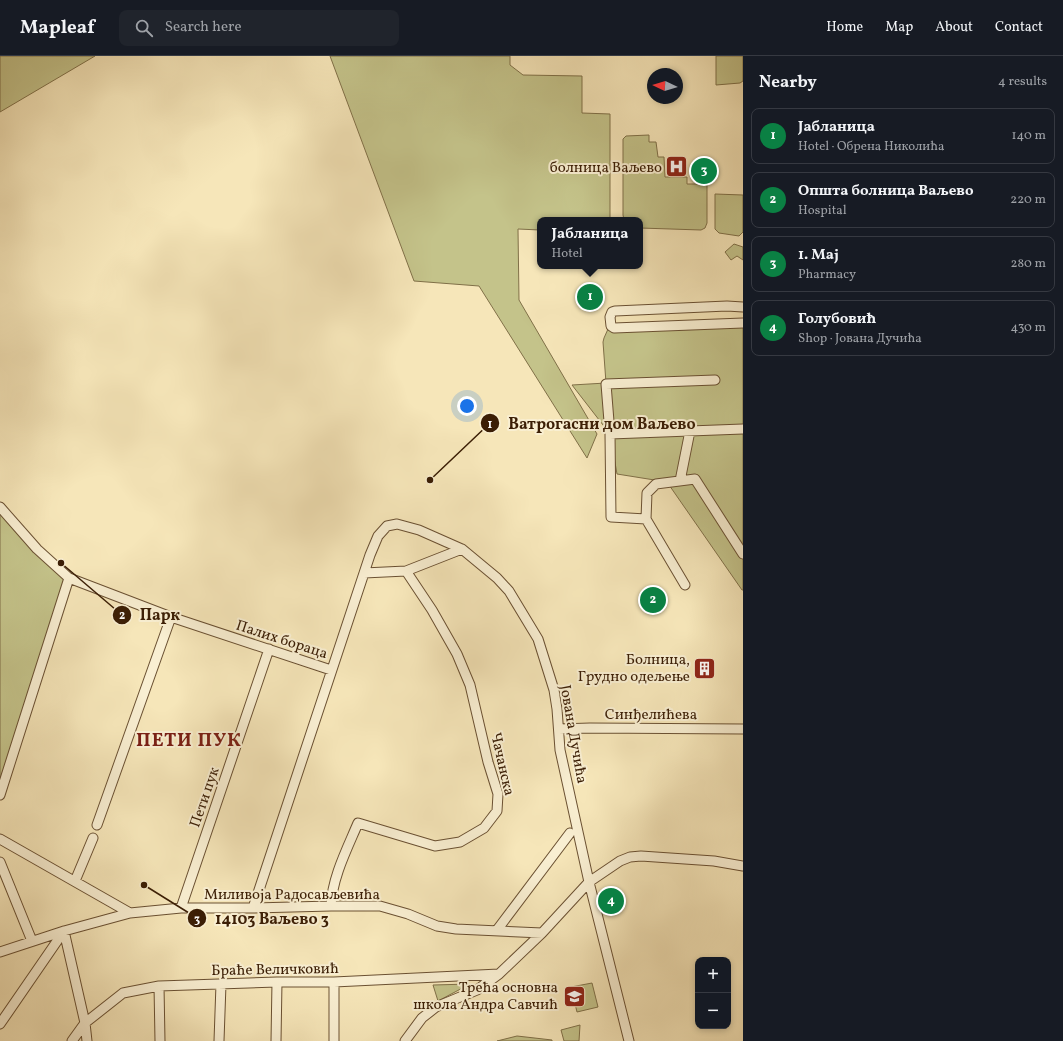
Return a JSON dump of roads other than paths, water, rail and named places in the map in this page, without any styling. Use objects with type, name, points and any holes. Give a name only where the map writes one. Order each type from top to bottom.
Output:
[{"type":"street","points":[[743,307],[727,306],[615,311],[612,312],[610,317],[611,326],[614,328],[743,323]]},
{"type":"street","points":[[646,519],[611,517],[610,434],[606,384],[715,380]]},
{"type":"street","points":[[610,434],[743,430]]},
{"type":"street","points":[[680,481],[690,431]]},
{"type":"street","points":[[685,585],[646,519],[647,493],[656,484],[695,479],[743,554]]},
{"type":"street","points":[[0,507],[37,549],[69,578],[0,795]]},
{"type":"street","name":"Палих бораца","points":[[69,578],[171,617],[331,670],[370,555],[378,536],[387,526],[398,524]]},
{"type":"street","name":"Јована Дучића","points":[[398,524],[419,530],[462,549],[497,578],[509,591],[538,639],[554,690],[560,750],[589,882],[629,1041]]},
{"type":"street","points":[[364,573],[406,571],[462,549]]},
{"type":"street","name":"Чачанска","points":[[331,906],[333,890],[344,854],[358,824],[435,846],[460,842],[484,828],[497,811],[498,794],[488,762],[470,685],[457,654],[432,610],[406,571]]},
{"type":"street","points":[[97,825],[171,617]]},
{"type":"street","name":"Пети пук","points":[[181,908],[269,649]]},
{"type":"street","points":[[253,908],[331,670]]},
{"type":"street","name":"Синђелићева","points":[[559,729],[743,729]]},
{"type":"street","points":[[497,930],[570,833]]},
{"type":"street","points":[[75,881],[94,838]]},
{"type":"street","points":[[0,839],[130,913]]},
{"type":"street","points":[[405,1041],[422,1018],[436,1007],[477,990],[499,974],[542,932],[589,882],[620,861],[630,857],[641,856],[714,861],[743,866]]},
{"type":"street","points":[[0,862],[32,941]]},
{"type":"street","name":"Миливоја Радосављевића","points":[[1,950],[130,913],[181,908],[380,906],[408,914],[437,926],[542,932]]},
{"type":"street","points":[[64,931],[85,1023],[87,1041]]},
{"type":"street","points":[[0,1024],[64,931]]},
{"type":"street","name":"Браће Величковић","points":[[72,1041],[85,1023],[123,993],[159,986],[277,982],[334,982],[499,974]]},
{"type":"street","points":[[276,1041],[277,982]]},
{"type":"street","points":[[334,982],[334,1041]]},
{"type":"street","points":[[219,1041],[221,984]]},
{"type":"street","points":[[159,986],[160,1041]]},
{"type":"place","name":"болница Ваљево","points":[[677,167]]},
{"type":"place","name":"1. Мај","points":[[704,171]]},
{"type":"place","name":"Јабланица","points":[[590,297]]},
{"type":"place","name":"Ватрогасни дом Ваљево","points":[[430,480]]},
{"type":"place","name":"Парк","points":[[61,563]]},
{"type":"place","name":"Општа болница Ваљево","points":[[653,600]]},
{"type":"place","name":"Болница, Грудно одељење","points":[[705,668]]},
{"type":"place","name":"14103 Ваљево 3","points":[[144,885]]},
{"type":"place","name":"Голубовић","points":[[611,901]]},
{"type":"place","name":"Трећа основна школа Андра Савчић","points":[[574,996]]},
{"type":"district","name":"ПЕТИ ПУК","points":[[189,739]]}]
